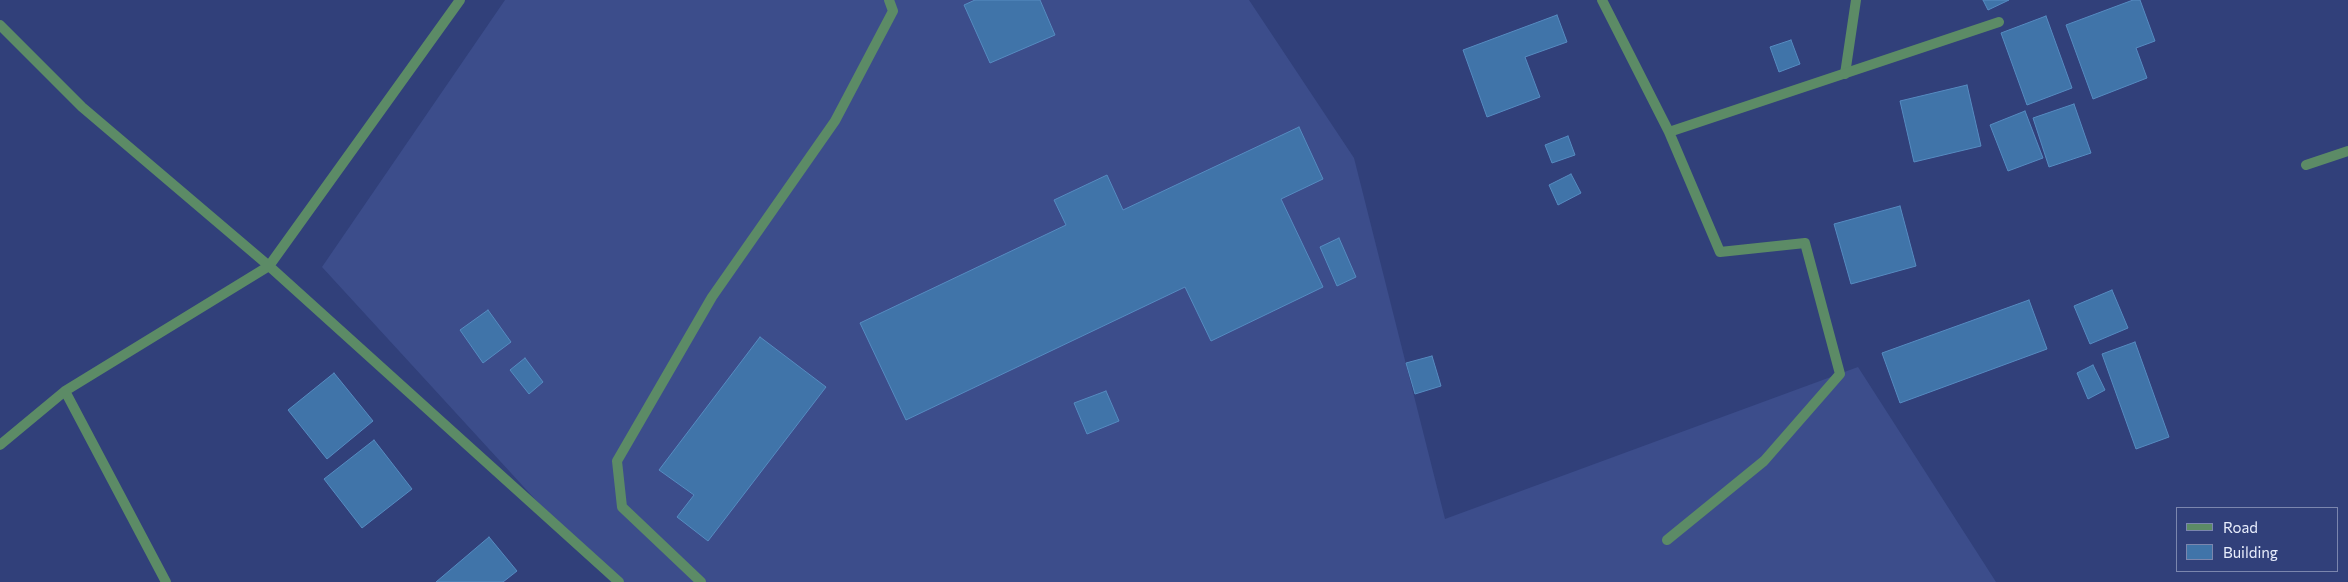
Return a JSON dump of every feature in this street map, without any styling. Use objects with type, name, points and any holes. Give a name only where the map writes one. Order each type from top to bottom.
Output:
[{"type":"street","points":[[0,445],[64,391],[270,266],[460,0]]},
{"type":"street","points":[[701,582],[622,507],[617,460],[712,297],[836,121],[893,11],[889,0]]},
{"type":"street","points":[[1602,0],[1669,132],[1720,252],[1805,243],[1840,374],[1764,461],[1667,540]]},
{"type":"street","points":[[1844,74],[1856,0]]},
{"type":"street","points":[[1669,132],[1999,22]]},
{"type":"street","points":[[0,26],[82,108],[270,266],[619,582]]},
{"type":"street","points":[[2306,165],[2348,151]]},
{"type":"street","points":[[64,391],[166,582]]},
{"type":"shaded area","points":[[505,0],[1249,0],[1354,158],[1445,519],[1858,367],[1996,582],[611,582],[322,267]]},
{"type":"building","points":[[975,0],[1040,0],[1055,35],[990,63],[964,5]]},
{"type":"building","points":[[1983,0],[2009,0],[1988,10]]},
{"type":"building","points":[[2133,0],[2140,0],[2155,41],[2136,48],[2147,78],[2093,99],[2066,25]]},
{"type":"building","points":[[1557,15],[1567,42],[1525,57],[1540,97],[1487,117],[1463,50]]},
{"type":"building","points":[[2046,16],[2072,88],[2027,105],[2001,33]]},
{"type":"building","points":[[1791,40],[1800,64],[1779,72],[1770,47]]},
{"type":"building","points":[[1967,85],[1981,146],[1914,162],[1900,101]]},
{"type":"building","points":[[2074,104],[2091,153],[2049,167],[2033,118]]},
{"type":"building","points":[[2025,111],[2043,158],[2008,171],[1990,125]]},
{"type":"building","points":[[1299,127],[1323,179],[1281,199],[1323,287],[1211,341],[1185,287],[906,420],[860,323],[1066,225],[1054,200],[1107,175],[1123,210]]},
{"type":"building","points":[[1568,136],[1575,155],[1552,163],[1545,145]]},
{"type":"building","points":[[1571,174],[1581,193],[1558,205],[1549,185]]},
{"type":"building","points":[[1900,206],[1916,266],[1851,284],[1834,224]]},
{"type":"building","points":[[1339,238],[1356,277],[1337,286],[1320,247]]},
{"type":"building","points":[[2112,290],[2128,328],[2090,344],[2074,306]]},
{"type":"building","points":[[2029,300],[2047,349],[1900,403],[1882,353]]},
{"type":"building","points":[[488,310],[511,342],[483,363],[460,330]]},
{"type":"building","points":[[760,337],[826,387],[708,541],[677,517],[694,495],[659,470]]},
{"type":"building","points":[[2135,342],[2169,437],[2136,449],[2102,354]]},
{"type":"building","points":[[1432,356],[1441,386],[1415,394],[1406,363]]},
{"type":"building","points":[[525,358],[543,382],[529,394],[510,370]]},
{"type":"building","points":[[2093,365],[2105,390],[2088,399],[2077,373]]},
{"type":"building","points":[[334,373],[373,421],[327,459],[288,410]]},
{"type":"building","points":[[1106,391],[1119,421],[1087,434],[1074,403]]},
{"type":"building","points":[[374,440],[412,489],[362,528],[324,479]]},
{"type":"building","points":[[489,537],[517,571],[503,582],[436,582]]}]
